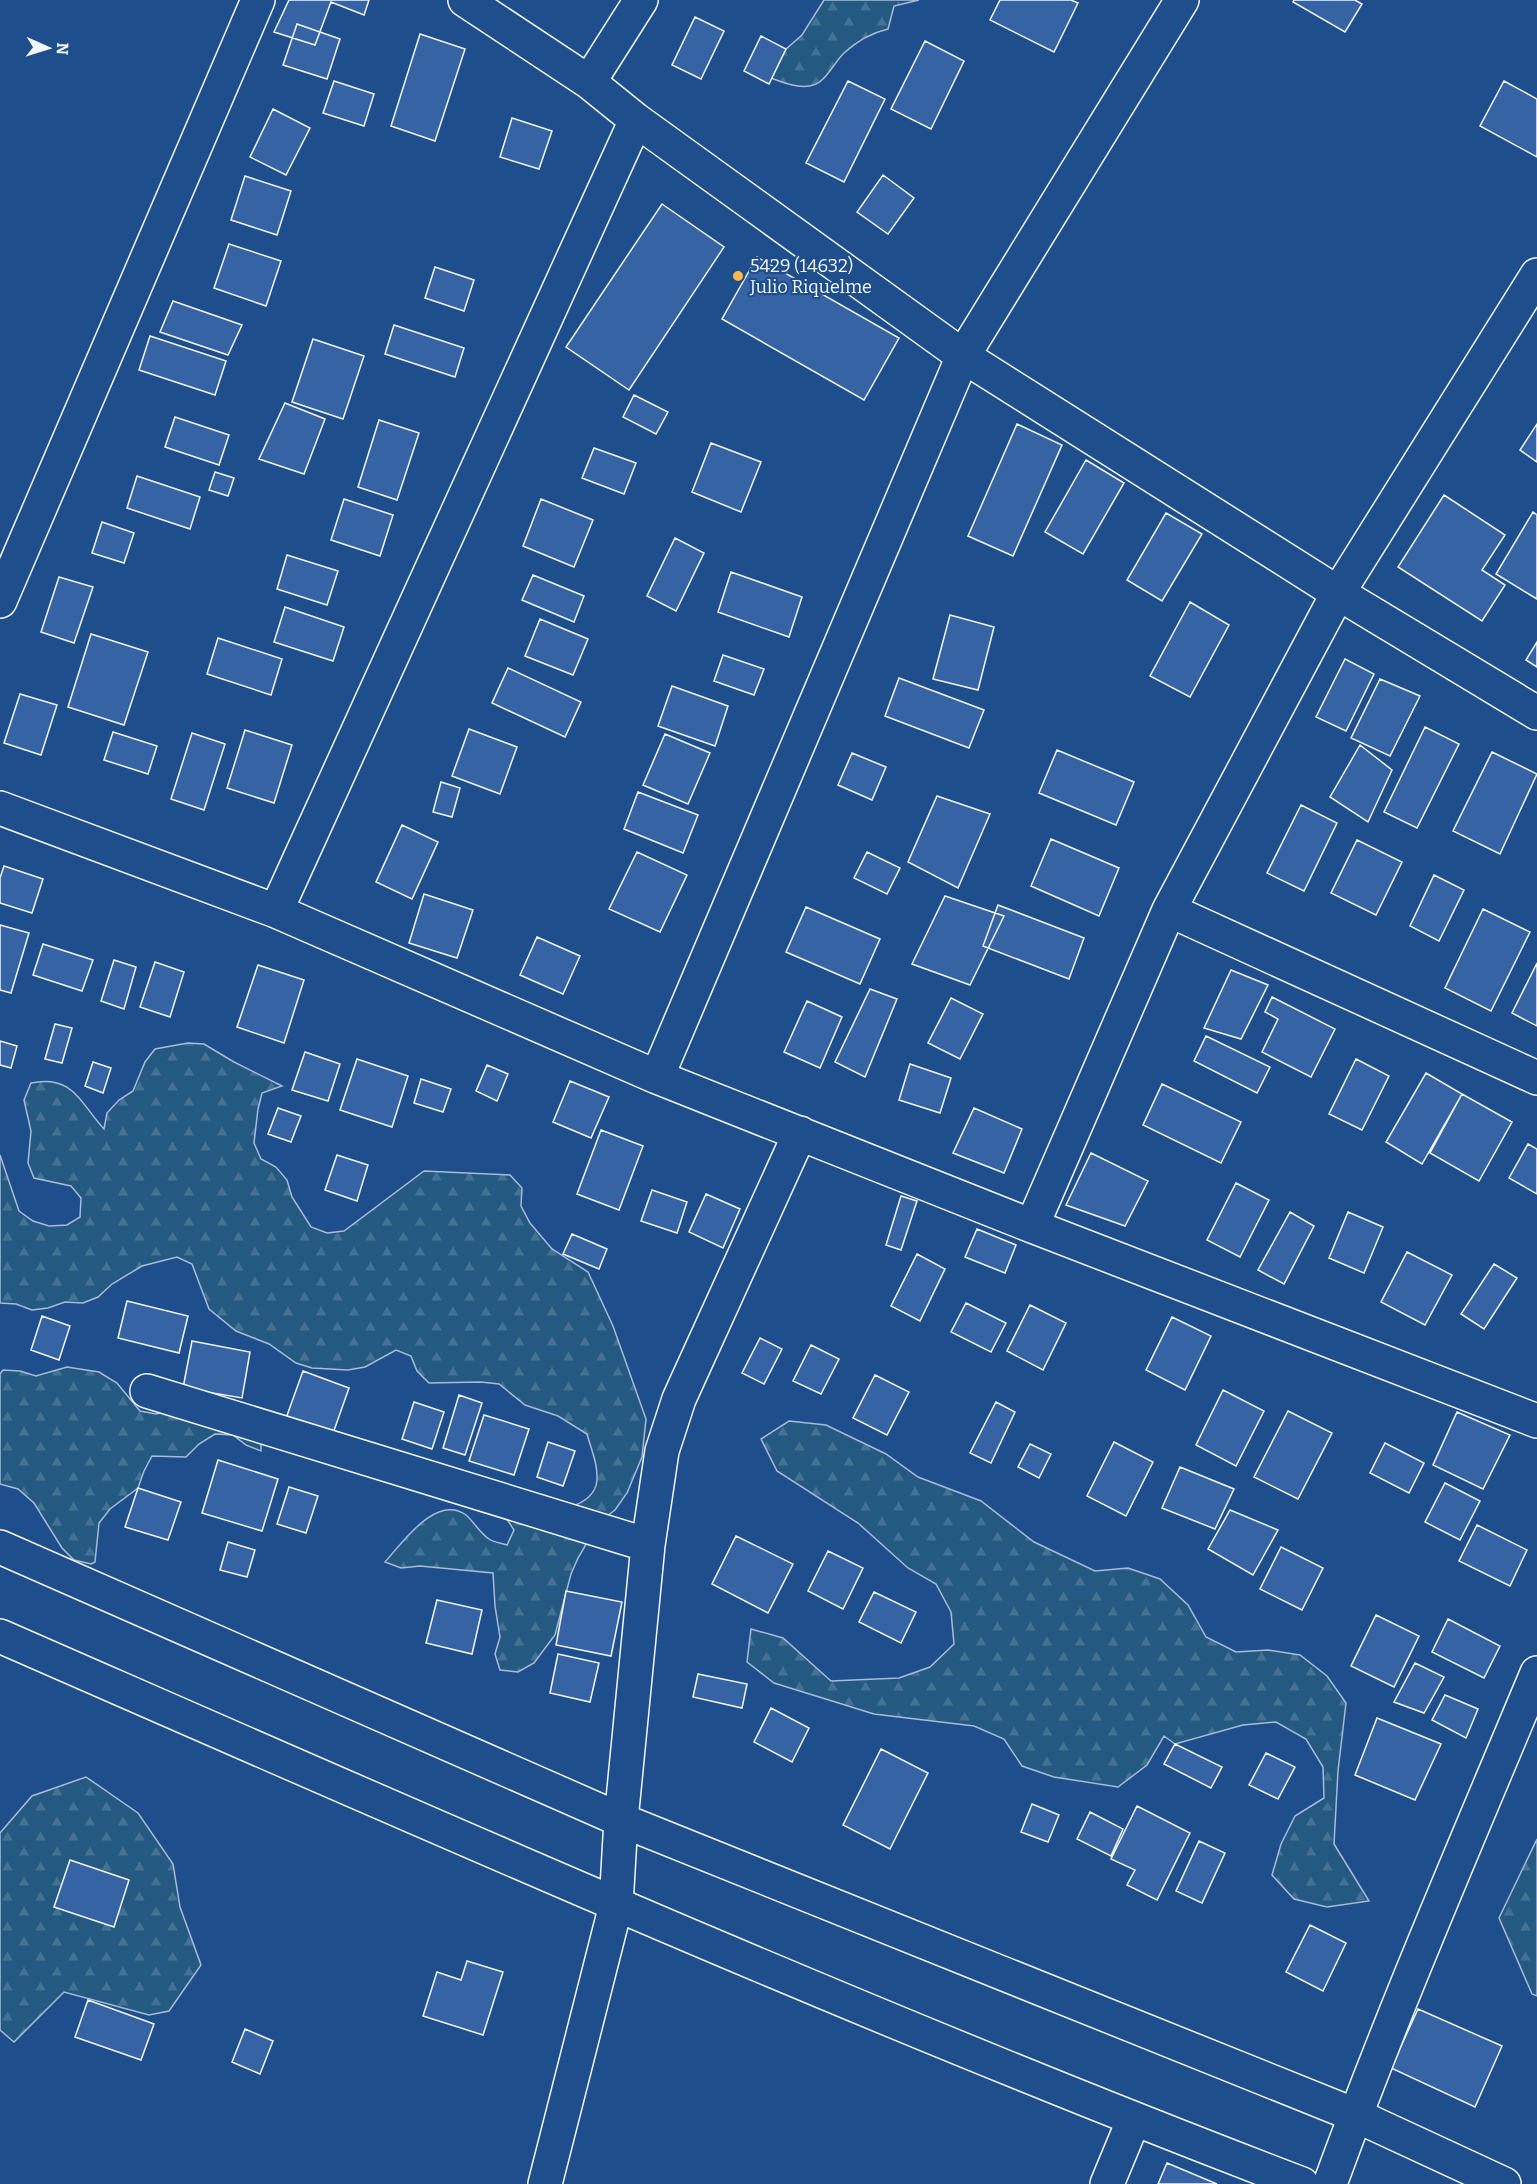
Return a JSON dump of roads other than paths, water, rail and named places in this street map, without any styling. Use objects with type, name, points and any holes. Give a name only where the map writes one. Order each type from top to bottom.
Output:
[{"type":"street","points":[[0,601],[258,0]]},
{"type":"street","points":[[465,0],[589,82],[636,120],[963,356],[1338,593],[1537,713]]},
{"type":"street","points":[[589,82],[641,0]]},
{"type":"street","points":[[657,1077],[963,356],[1182,0]]},
{"type":"street","points":[[276,911],[636,120]]},
{"type":"street","points":[[1032,1226],[1169,910],[1338,593],[1537,275]]},
{"type":"street","points":[[0,808],[276,911],[657,1077],[1032,1226],[1537,1421]]},
{"type":"street","points":[[1169,910],[1537,1078]]},
{"type":"street","points":[[544,2184],[616,1905],[621,1820],[648,1545],[662,1451],[679,1399],[800,1133]]},
{"type":"street","points":[[147,1391],[648,1545]]},
{"type":"street","points":[[0,1547],[621,1820],[1355,2115],[1504,2184]]},
{"type":"street","points":[[0,1636],[616,1905],[1134,2119],[1302,2184]]},
{"type":"street","points":[[1330,2184],[1355,2115],[1537,1673]]},
{"type":"street","points":[[1107,2184],[1134,2119]]},
{"type":"place","name":"5429 (14632) Julio Riquelme","points":[[738,276]]}]
